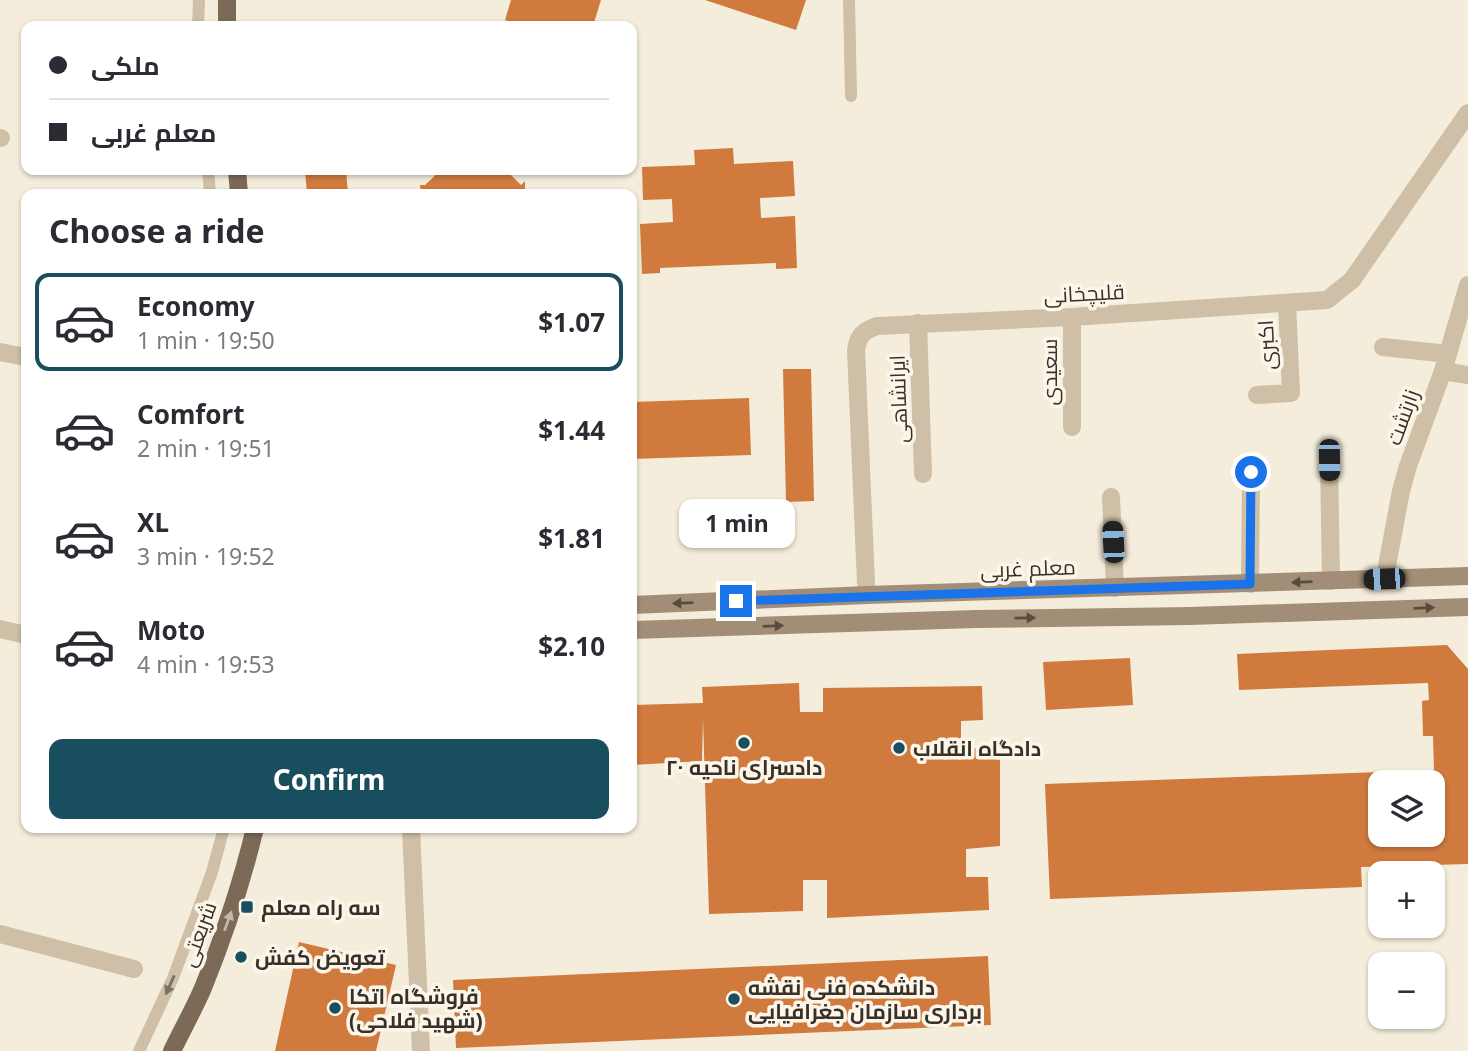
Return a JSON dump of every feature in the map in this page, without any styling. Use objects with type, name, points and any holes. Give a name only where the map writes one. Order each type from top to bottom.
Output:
[{"type":"main road","points":[[227,0],[227,21]]},
{"type":"main road","name":"معلم غربی","points":[[637,605],[1468,576]]},
{"type":"main road","points":[[1189,585],[1190,616]]},
{"type":"main road","points":[[976,592],[976,619]]},
{"type":"main road","points":[[637,630],[1468,607]]},
{"type":"main road","name":"شریعتی","points":[[172,1051],[202,990],[228,923],[254,833]]},
{"type":"street","name":"قلیچخانی","points":[[866,583],[856,350],[858,338],[865,330],[877,326],[918,323],[1072,317],[1327,300],[1352,280],[1468,113]]},
{"type":"street","name":"زارتشت","points":[[1387,566],[1408,466],[1446,363],[1468,285]]},
{"type":"street","name":"اکبری","points":[[1257,395],[1292,393],[1287,303]]},
{"type":"street","name":"سعیدی","points":[[1072,317],[1072,427]]},
{"type":"street","name":"ایرانشاهی","points":[[918,323],[923,474]]},
{"type":"street","points":[[1383,347],[1446,363],[1468,375]]},
{"type":"street","points":[[0,352],[21,356]]},
{"type":"street","points":[[1329,460],[1331,581]]},
{"type":"street","points":[[1250,584],[1251,472]]},
{"type":"street","points":[[1111,496],[1115,588]]},
{"type":"street","points":[[0,629],[21,634]]},
{"type":"street","points":[[411,833],[421,1051]]},
{"type":"street","points":[[0,934],[134,969]]},
{"type":"lane","points":[[198,21],[199,0]]},
{"type":"lane","points":[[849,0],[851,96]]},
{"type":"lane","points":[[139,1051],[173,978],[224,833]]},
{"type":"building","points":[[511,0],[601,0],[595,21],[505,20]]},
{"type":"building","points":[[705,0],[806,0],[796,30]]},
{"type":"building","points":[[733,148],[734,164],[793,161],[795,196],[760,198],[761,218],[795,216],[797,268],[776,269],[776,263],[660,268],[660,273],[642,274],[640,224],[673,222],[672,199],[643,200],[642,167],[695,165],[694,150]]},
{"type":"building","points":[[305,175],[346,175],[348,189],[307,189]]},
{"type":"building","points":[[436,175],[511,175],[521,185],[525,181],[525,189],[420,189],[420,185],[425,185]]},
{"type":"building","points":[[783,369],[811,369],[814,501],[786,502]]},
{"type":"building","points":[[749,398],[751,455],[637,459],[637,402]]},
{"type":"building","points":[[1447,645],[1468,669],[1468,864],[1445,865],[1445,861],[1368,861],[1368,867],[1361,867],[1362,887],[1050,899],[1045,784],[1368,772],[1368,847],[1445,847],[1445,770],[1434,770],[1433,736],[1423,736],[1422,701],[1429,700],[1428,683],[1239,690],[1237,654]]},
{"type":"building","points":[[1130,658],[1133,705],[1046,710],[1043,662]]},
{"type":"building","points":[[799,683],[800,712],[823,712],[823,688],[982,686],[983,720],[961,721],[961,749],[1000,748],[1000,846],[966,849],[966,877],[988,877],[989,910],[827,918],[827,880],[803,880],[803,911],[709,914],[703,719],[702,761],[637,765],[637,705],[703,703],[702,687]]},
{"type":"building","name":"فروشگاه اتکا (شهید فلاحی)","points":[[299,942],[396,965],[376,1051],[275,1051]]},
{"type":"building","name":"دانشکده فنی نقشه برداری سازمان جغرافیایی","points":[[988,956],[991,1025],[456,1048],[453,980]]},
{"type":"place","name":"دادسرای ناحیه ۲۰","points":[[744,743]]},
{"type":"place","name":"دادگاه انقلاب","points":[[899,748]]},
{"type":"place","name":"سه راه معلم","points":[[247,907]]},
{"type":"place","name":"تعویض کفش","points":[[241,957]]},
{"type":"place","name":"دانشکده فنی نقشه برداری سازمان جغرافیایی","points":[[734,999]]},
{"type":"place","name":"فروشگاه اتکا (شهید فلاحی)","points":[[335,1008]]},
{"type":"route","points":[[736,601],[1250,584],[1251,472]]}]
